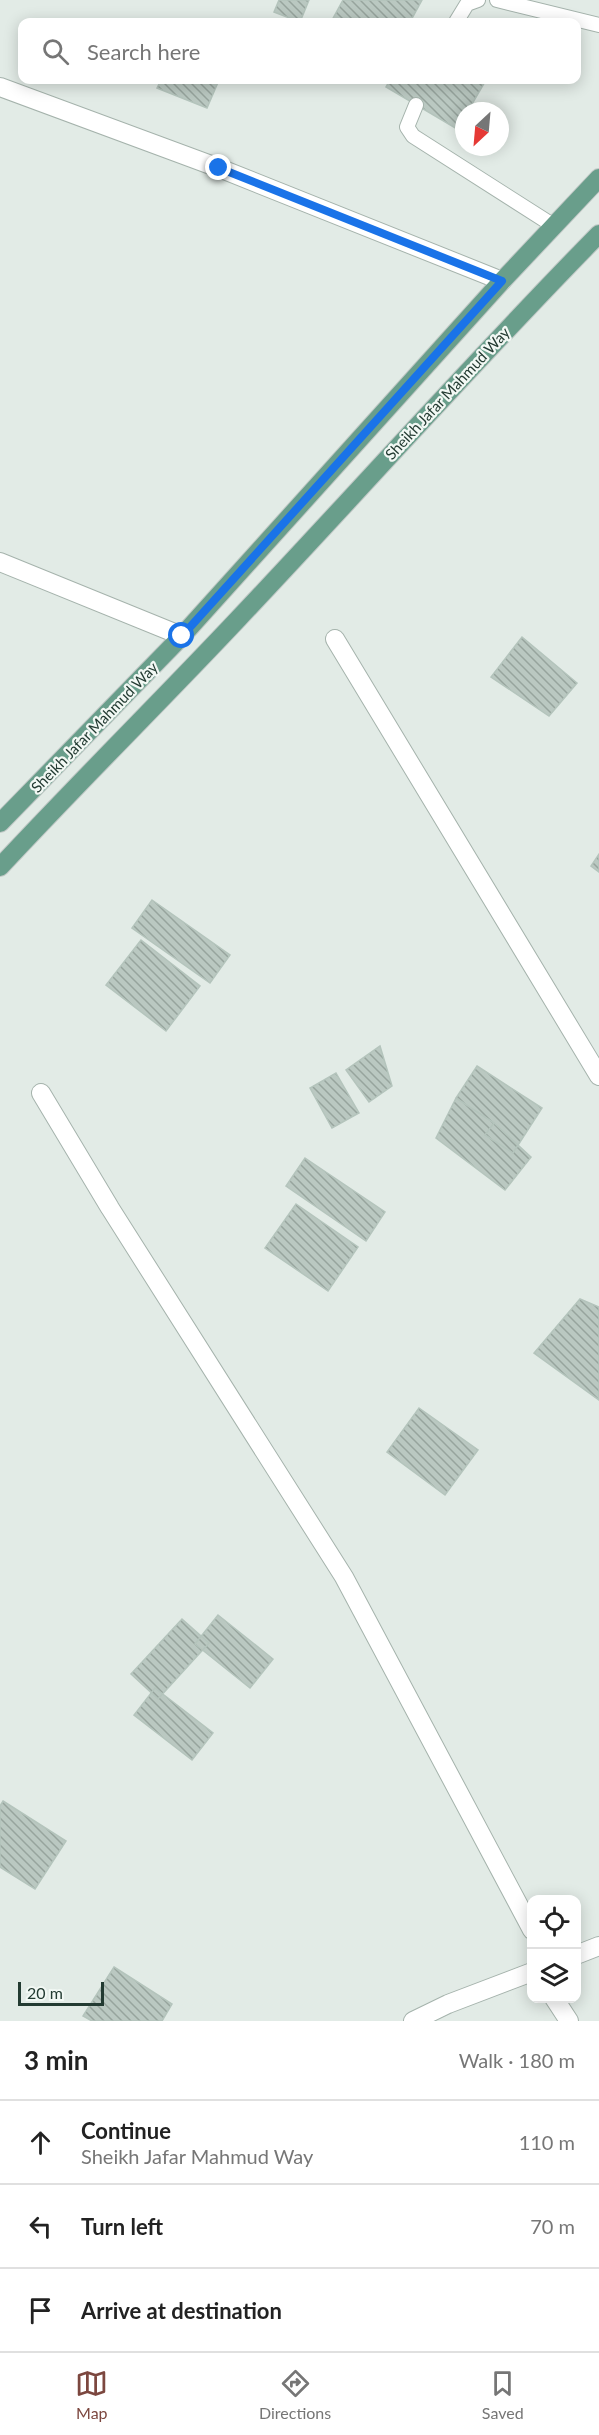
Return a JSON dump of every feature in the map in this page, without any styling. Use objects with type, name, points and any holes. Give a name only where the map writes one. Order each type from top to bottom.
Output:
[{"type":"main road","name":"Sheikh Jafar Mahmud Way","points":[[0,823],[182,636],[502,281],[599,178]]},
{"type":"main road","name":"Sheikh Jafar Mahmud Way","points":[[0,867],[238,618],[503,332],[599,234]]},
{"type":"street","points":[[0,87],[219,168],[502,281]]},
{"type":"street","points":[[0,562],[182,636]]},
{"type":"street","points":[[335,639],[599,1076]]},
{"type":"street","points":[[40,1093],[110,1208],[344,1577],[527,1922]]},
{"type":"street","points":[[581,1952],[599,1946]]},
{"type":"street","points":[[413,2021],[448,2004],[527,1974]]},
{"type":"street","points":[[557,2003],[568,2021]]},
{"type":"lane","points":[[458,18],[467,4],[478,0]]},
{"type":"lane","points":[[497,0],[570,18]]},
{"type":"lane","points":[[581,21],[599,25]]},
{"type":"lane","points":[[417,105],[407,127],[413,136],[554,226]]},
{"type":"building","points":[[279,0],[309,0],[302,18],[290,18],[274,12]]},
{"type":"building","points":[[343,0],[422,0],[412,18],[333,18]]},
{"type":"building","points":[[159,84],[217,84],[207,108],[157,88]]},
{"type":"building","points":[[388,84],[484,84],[473,102],[455,102],[455,128],[386,87]]},
{"type":"building","points":[[522,637],[577,683],[549,716],[491,677]]},
{"type":"building","points":[[599,854],[599,872],[591,866]]},
{"type":"building","points":[[152,900],[230,955],[210,983],[132,928]]},
{"type":"building","points":[[141,940],[200,986],[166,1031],[106,985]]},
{"type":"building","points":[[380,1046],[392,1086],[369,1102],[346,1070]]},
{"type":"building","points":[[477,1066],[542,1108],[513,1153],[485,1135],[494,1123],[456,1098]]},
{"type":"building","points":[[336,1073],[359,1113],[332,1128],[310,1088]]},
{"type":"building","points":[[456,1098],[494,1123],[531,1157],[505,1190],[436,1138]]},
{"type":"building","points":[[305,1158],[385,1212],[366,1241],[286,1186]]},
{"type":"building","points":[[296,1204],[358,1247],[328,1291],[265,1248]]},
{"type":"building","points":[[580,1299],[599,1307],[599,1400],[534,1353]]},
{"type":"building","points":[[419,1408],[478,1450],[445,1495],[387,1452]]},
{"type":"building","points":[[218,1615],[273,1659],[250,1688],[195,1644]]},
{"type":"building","points":[[182,1619],[209,1643],[158,1699],[131,1674]]},
{"type":"building","points":[[155,1688],[213,1733],[192,1760],[134,1715]]},
{"type":"building","points":[[3,1801],[66,1841],[35,1889],[0,1867],[0,1806]]},
{"type":"building","points":[[114,1967],[172,2004],[162,2021],[92,2021],[83,2016]]},
{"type":"route","points":[[182,636],[502,281],[219,168]]}]
